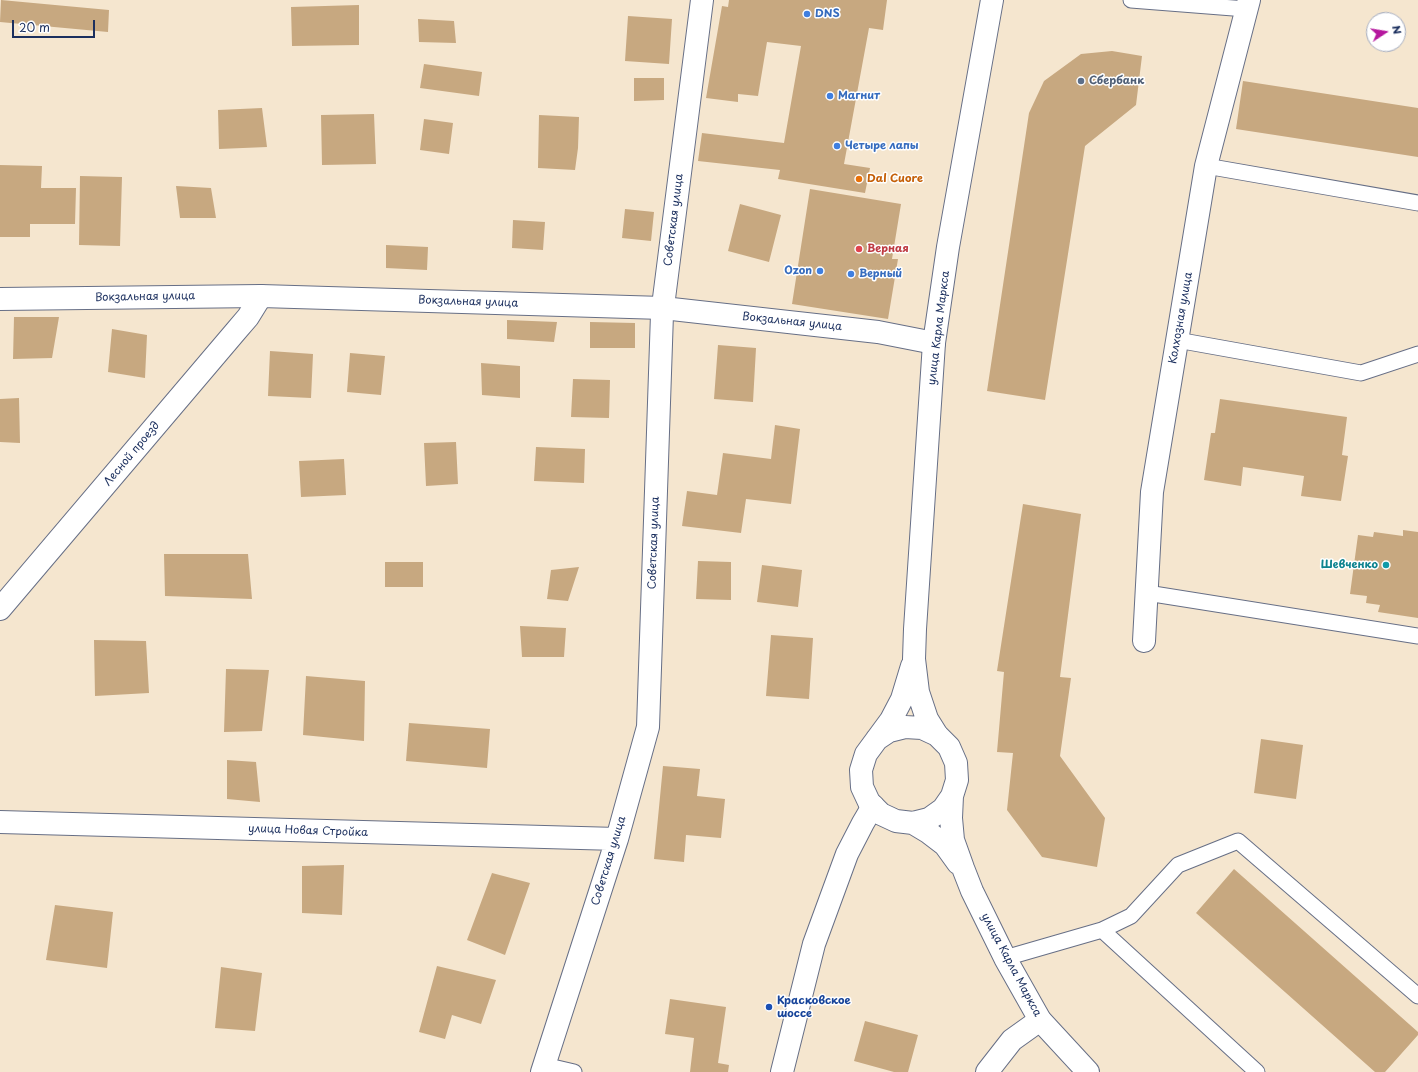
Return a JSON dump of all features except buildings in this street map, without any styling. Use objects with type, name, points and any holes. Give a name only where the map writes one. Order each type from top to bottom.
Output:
[{"type":"street","name":"Советская улица","points":[[543,1068],[617,839],[648,727],[663,308],[702,0]]},
{"type":"street","name":"улица Карла Маркса","points":[[992,0],[948,247],[934,343],[914,659],[918,692],[927,719],[937,735],[949,747],[956,763],[957,780],[952,796],[951,818],[953,840],[972,891],[1040,1020],[1088,1072]]},
{"type":"street","name":"Колхозная улица","points":[[1144,641],[1152,492],[1206,166],[1248,4]]},
{"type":"street","name":"Вокзальная улица","points":[[0,298],[261,296],[663,308],[878,332],[934,343]]},
{"type":"street","name":"Лесной проезд","points":[[0,609],[248,317],[261,296]]},
{"type":"street","name":"улица Карла Маркса","points":[[914,659],[902,699],[890,720],[866,754],[861,770],[862,787],[869,802],[881,814],[896,821],[913,823],[929,819],[943,809],[952,796]]},
{"type":"street","name":"улица Карла Маркса","points":[[875,740],[889,731],[905,727],[922,728],[937,735]]},
{"type":"street","points":[[782,1072],[814,944],[847,854],[873,806]]},
{"type":"street","name":"улица Новая Стройка","points":[[0,822],[617,839]]},
{"type":"street","name":"улица Карла Маркса","points":[[913,823],[945,845],[963,868]]},
{"type":"street","points":[[987,1072],[1012,1040],[1040,1020]]},
{"type":"lane","points":[[1131,0],[1248,4]]},
{"type":"lane","points":[[1206,166],[1418,203]]},
{"type":"lane","points":[[1177,340],[1361,373],[1418,354]]},
{"type":"lane","points":[[1147,593],[1418,636]]},
{"type":"lane","points":[[1006,958],[1102,930],[1131,916],[1178,865],[1238,841],[1418,996]]},
{"type":"lane","points":[[1102,930],[1257,1072]]},
{"type":"lane","points":[[543,1068],[574,1072]]},
{"type":"place","name":"DNS","points":[[807,14]]},
{"type":"place","name":"Сбербанк","points":[[1081,81]]},
{"type":"place","name":"Магнит","points":[[830,96]]},
{"type":"place","name":"Четыре лапы","points":[[837,146]]},
{"type":"place","name":"Dal Cuore","points":[[859,179]]},
{"type":"place","name":"Верная","points":[[859,249]]},
{"type":"place","name":"Ozon","points":[[820,271]]},
{"type":"place","name":"Верный","points":[[851,274]]},
{"type":"place","name":"Шевченко","points":[[1386,565]]},
{"type":"place","name":"Красковское шоссе","points":[[769,1007]]}]
